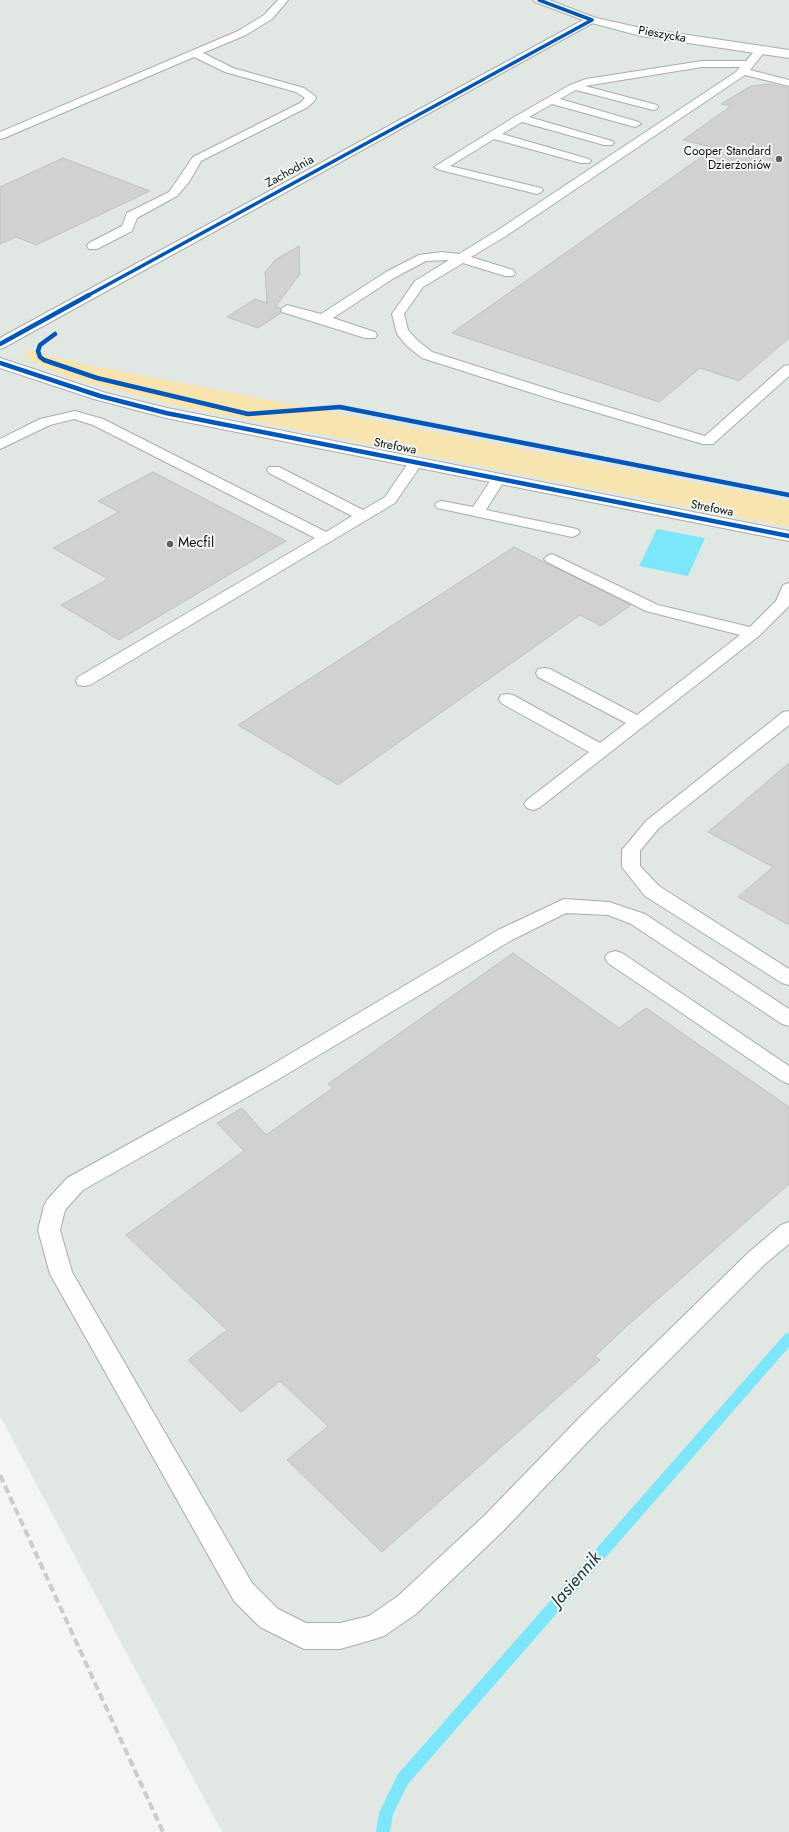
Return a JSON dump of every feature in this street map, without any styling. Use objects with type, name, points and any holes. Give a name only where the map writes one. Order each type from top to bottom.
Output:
[{"type":"street","name":"Pieszycka","points":[[539,0],[592,20],[641,32],[789,54]]},
{"type":"street","name":"Zachodnia","points":[[0,344],[592,20]]},
{"type":"street","name":"Strefowa","points":[[0,363],[100,396],[166,413],[789,536]]},
{"type":"lane","points":[[0,136],[196,54],[256,26],[268,17],[283,0]]},
{"type":"lane","points":[[761,50],[745,67],[508,229],[419,284],[408,297],[398,314],[402,331],[412,343],[427,355],[556,396],[708,441],[789,369]]},
{"type":"lane","points":[[93,246],[128,228],[131,216],[173,194],[183,182],[190,168],[198,159],[304,105],[311,98],[300,90],[229,70],[196,54]]},
{"type":"lane","points":[[537,190],[440,167],[574,87],[600,80],[702,64],[745,67],[789,83]]},
{"type":"lane","points":[[574,87],[653,107]]},
{"type":"lane","points":[[551,100],[635,124]]},
{"type":"lane","points":[[520,118],[608,144]]},
{"type":"lane","points":[[492,135],[585,161]]},
{"type":"lane","points":[[322,319],[390,275],[423,258],[442,256],[461,258],[509,273]]},
{"type":"lane","points":[[288,309],[370,335]]},
{"type":"lane","points":[[0,445],[44,422],[75,415],[98,422],[327,538]]},
{"type":"lane","points":[[84,681],[159,635],[390,500],[416,462]]},
{"type":"lane","points":[[274,470],[364,516]]},
{"type":"lane","points":[[477,512],[500,478]]},
{"type":"lane","points":[[442,505],[572,532]]},
{"type":"lane","points":[[552,558],[652,608],[753,633]]},
{"type":"lane","points":[[533,804],[753,633],[782,603],[789,588]]},
{"type":"lane","points":[[544,673],[638,722]]},
{"type":"lane","points":[[507,700],[601,751]]},
{"type":"lane","points":[[789,716],[652,825],[631,850],[631,867],[652,891],[789,978]]},
{"type":"lane","points":[[789,1019],[638,919],[609,909],[564,906],[505,935],[270,1075],[74,1184],[55,1206],[49,1230],[61,1274],[243,1592],[269,1618],[304,1636],[340,1636],[375,1627],[407,1605],[494,1523],[591,1422],[757,1258],[789,1231]]},
{"type":"lane","points":[[616,958],[789,1076]]},
{"type":"shaded area","points":[[0,0],[789,0],[789,1832],[222,1832],[0,1416]]},
{"type":"shaded area","points":[[24,349],[84,364],[789,501],[789,527],[183,407],[67,377],[29,360]]},
{"type":"water","points":[[657,529],[705,538],[688,576],[639,566]]},
{"type":"building","points":[[769,84],[789,88],[789,338],[739,381],[700,368],[659,402],[452,333],[714,148],[683,140],[731,106],[721,104],[751,86]]},
{"type":"building","points":[[63,158],[150,191],[36,245],[16,237],[0,244],[0,187]]},
{"type":"building","points":[[299,246],[300,274],[276,306],[280,308],[281,313],[258,328],[227,317],[255,299],[267,303],[265,272],[275,260]]},
{"type":"building","name":"Mecfil","points":[[153,472],[286,541],[119,640],[61,605],[108,579],[53,548],[119,512],[98,501]]},
{"type":"building","points":[[514,547],[631,605],[601,626],[580,615],[338,785],[238,725]]},
{"type":"building","points":[[789,763],[789,925],[738,897],[773,867],[708,832]]},
{"type":"building","points":[[513,953],[619,1028],[646,1008],[789,1107],[789,1184],[627,1326],[595,1356],[600,1360],[382,1552],[287,1460],[328,1426],[280,1381],[241,1412],[188,1360],[227,1330],[126,1235],[244,1151],[217,1123],[242,1108],[266,1135],[333,1088],[328,1084]]},
{"type":"waterway","name":"Jasiennik","points":[[383,1832],[386,1813],[403,1779],[789,1338]]},
{"type":"railway","points":[[0,1475],[163,1832]]},
{"type":"cycle path","points":[[539,0],[592,20]]},
{"type":"cycle path","points":[[0,344],[592,20]]},
{"type":"cycle path","points":[[55,334],[40,345],[38,351],[40,357],[44,360],[97,378],[150,392],[248,414],[340,407],[789,495]]},
{"type":"cycle path","points":[[0,363],[100,396],[166,413],[789,536]]},
{"type":"place","name":"Cooper Standard Dzierżoniów","points":[[779,159]]},
{"type":"place","name":"Mecfil","points":[[170,544]]}]
